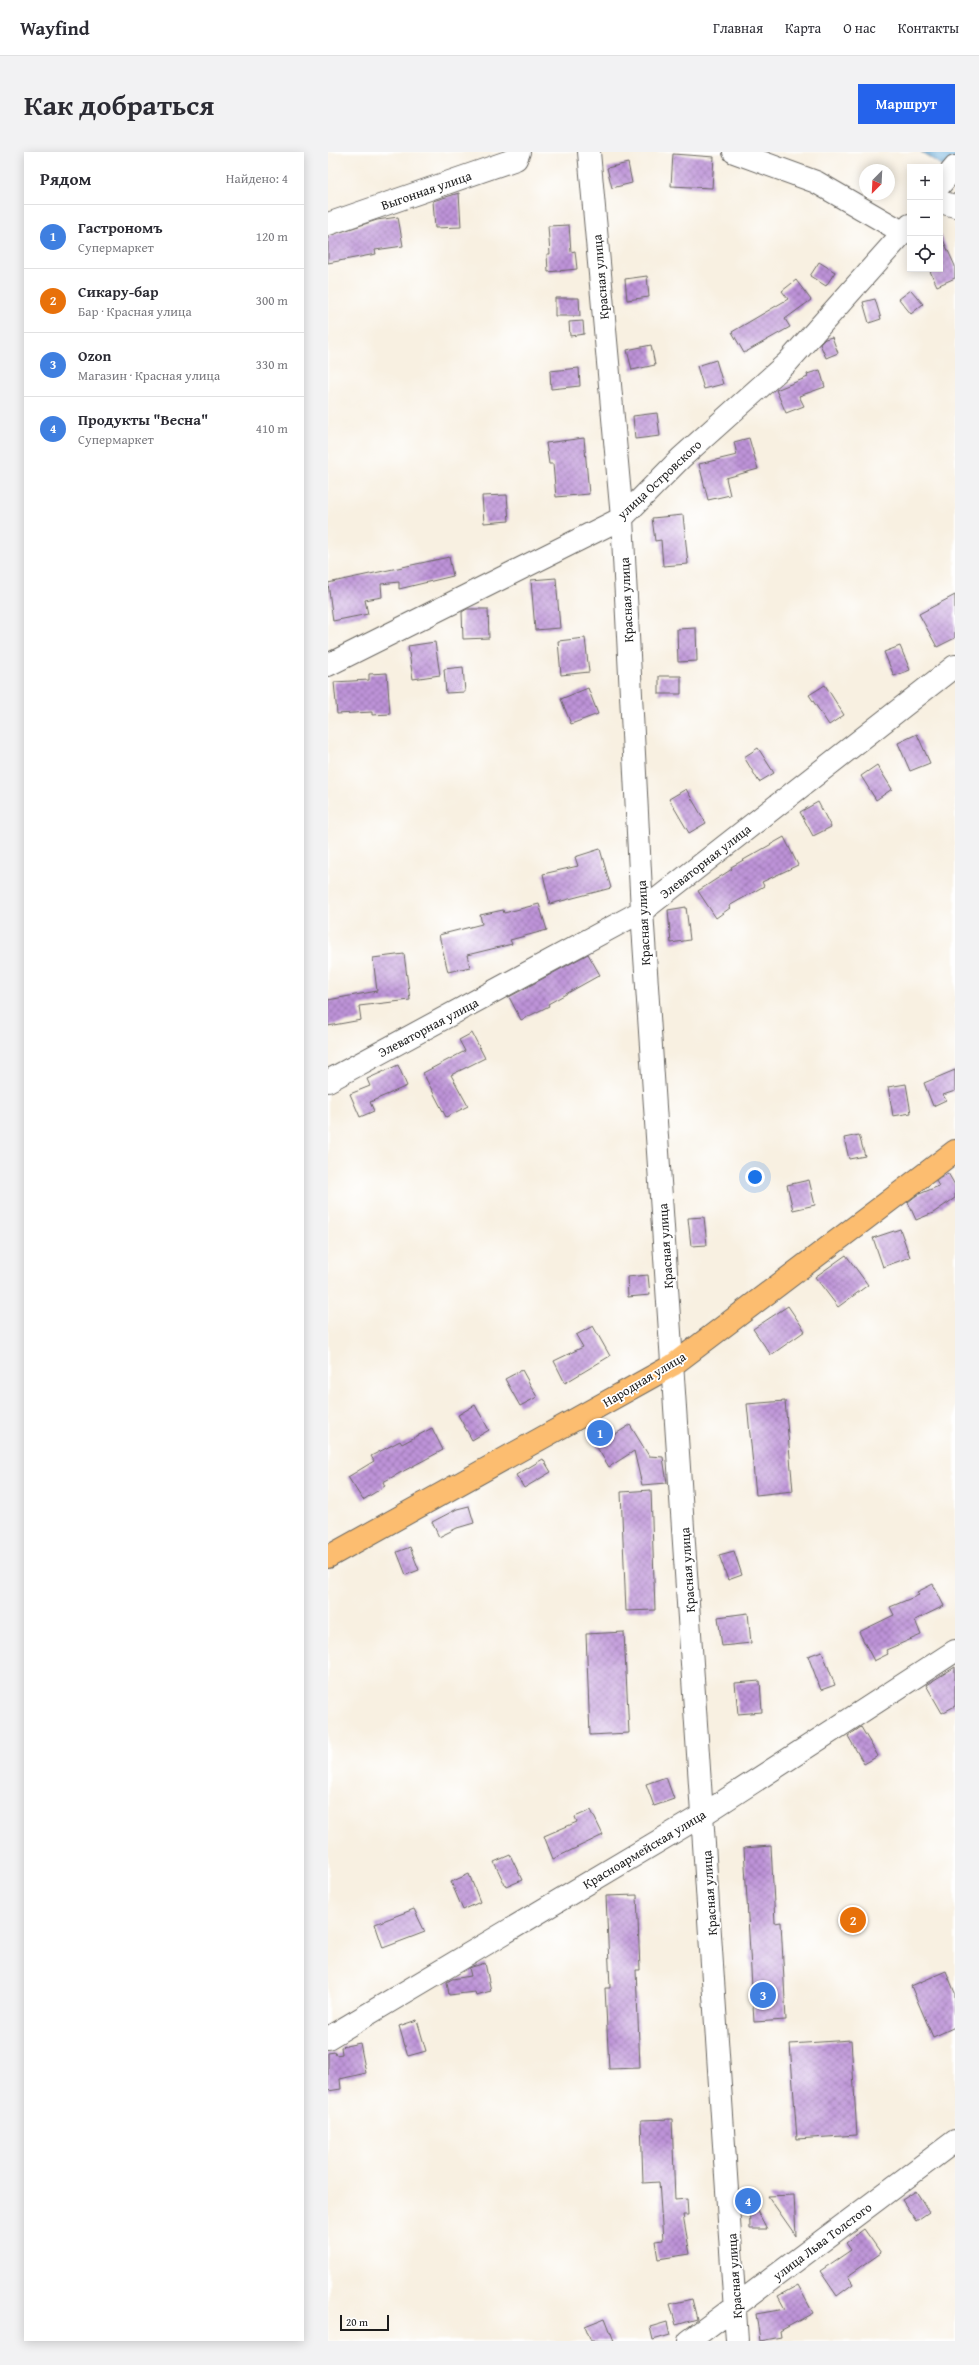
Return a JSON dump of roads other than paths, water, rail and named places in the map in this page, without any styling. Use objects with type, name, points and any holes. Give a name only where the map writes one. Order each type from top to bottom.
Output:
[{"type":"main road","name":"Народная улица","points":[[328,1557],[673,1365],[955,1151]]},
{"type":"street","name":"Выгонная улица","points":[[328,224],[516,159],[519,152]]},
{"type":"street","name":"Красная улица","points":[[589,152],[622,518],[642,911],[704,1814],[737,2341]]},
{"type":"street","points":[[734,152],[816,182],[907,229]]},
{"type":"street","points":[[943,181],[955,167]]},
{"type":"street","points":[[943,203],[955,206]]},
{"type":"street","name":"улица Островского","points":[[328,665],[622,518],[681,458],[787,363],[907,229]]},
{"type":"street","name":"Элеваторная улица","points":[[328,1081],[642,911],[955,666]]},
{"type":"street","name":"Красноармейская улица","points":[[328,2038],[704,1814],[955,1651]]},
{"type":"street","name":"улица Льва Толстого","points":[[689,2341],[955,2141]]},
{"type":"water","points":[[921,152],[955,152],[955,174],[943,166],[943,164],[940,164]]},
{"type":"place","name":"Гастрономъ","points":[[600,1433]]},
{"type":"place","name":"Сикару-бар","points":[[853,1920]]},
{"type":"place","name":"Ozon","points":[[763,1995]]},
{"type":"place","name":"Продукты \"Весна\"","points":[[748,2201]]}]
